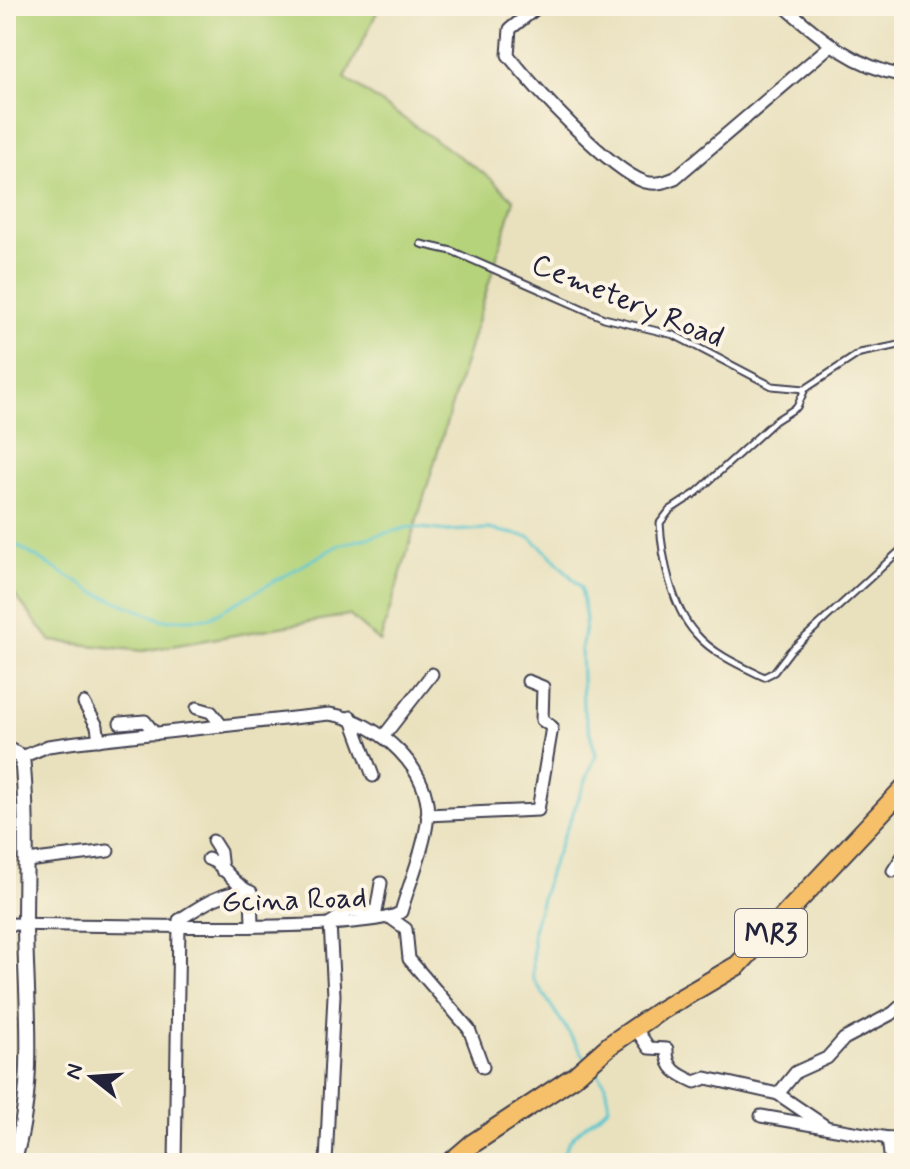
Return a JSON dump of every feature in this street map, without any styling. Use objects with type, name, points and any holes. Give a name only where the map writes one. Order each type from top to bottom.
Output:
[{"type":"highway","name":"MR3","points":[[465,1163],[578,1080],[658,1012],[738,965],[904,788]]},
{"type":"highway","name":"MR3","points":[[614,1047],[640,1035],[745,970],[904,801]]},
{"type":"highway","name":"MR3","points":[[450,1163],[472,1144],[578,1080]]},
{"type":"street","points":[[539,6],[510,29],[508,55],[545,100],[631,175],[659,184],[675,178],[830,46]]},
{"type":"street","points":[[784,6],[830,46],[887,73],[904,76]]},
{"type":"street","points":[[383,737],[432,674]]},
{"type":"street","points":[[6,749],[22,757],[48,746],[329,714],[351,717],[383,737],[412,767],[425,795],[427,815],[538,810],[552,727],[542,720],[543,687],[528,681]]},
{"type":"street","points":[[84,703],[97,726],[99,740]]},
{"type":"street","points":[[197,708],[211,712],[222,726]]},
{"type":"street","points":[[351,717],[373,776]]},
{"type":"street","points":[[120,723],[145,721],[155,734]]},
{"type":"street","points":[[13,1163],[28,1102],[25,924],[28,803],[22,757]]},
{"type":"street","name":"Gcina Road","points":[[6,924],[330,923],[392,919],[401,912],[427,815]]},
{"type":"street","points":[[213,841],[220,852],[222,870]]},
{"type":"street","points":[[27,861],[108,851]]},
{"type":"street","points":[[893,871],[904,854]]},
{"type":"street","points":[[208,859],[216,862],[238,888],[251,892]]},
{"type":"street","points":[[326,1163],[334,995],[330,923],[349,911],[376,912],[381,883]]},
{"type":"street","points":[[175,1163],[179,923],[202,905],[235,892],[251,892]]},
{"type":"street","points":[[251,892],[252,924]]},
{"type":"street","points":[[392,919],[406,929],[409,959],[469,1029],[483,1067]]},
{"type":"street","points":[[778,1094],[796,1072],[827,1058],[844,1039],[893,1013],[904,1003]]},
{"type":"street","points":[[640,1035],[649,1048],[667,1049],[671,1067],[695,1082],[706,1078],[778,1094],[825,1126]]},
{"type":"street","points":[[761,1116],[888,1138],[904,1137]]},
{"type":"street","points":[[888,1138],[891,1163]]},
{"type":"lane","name":"Cemetery Road","points":[[421,244],[452,251],[604,318],[674,335],[772,386],[805,389]]},
{"type":"lane","points":[[904,344],[860,353],[805,389],[797,407],[775,421],[696,493],[670,510],[660,523],[661,547],[687,622],[696,635],[718,652],[764,677],[774,672],[790,651],[904,547]]},
{"type":"green space","points":[[6,6],[380,6],[345,78],[489,177],[514,200],[380,642],[349,615],[143,651],[51,641],[6,584]]},
{"type":"waterway","points":[[6,539],[94,592],[163,620],[209,618],[339,545],[410,527],[448,531],[488,529],[530,537],[548,553],[581,587],[586,620],[581,650],[583,708],[596,755],[550,870],[533,930],[533,978],[586,1059]]},
{"type":"waterway","points":[[562,1163],[572,1138],[609,1107],[605,1083],[593,1068]]}]
